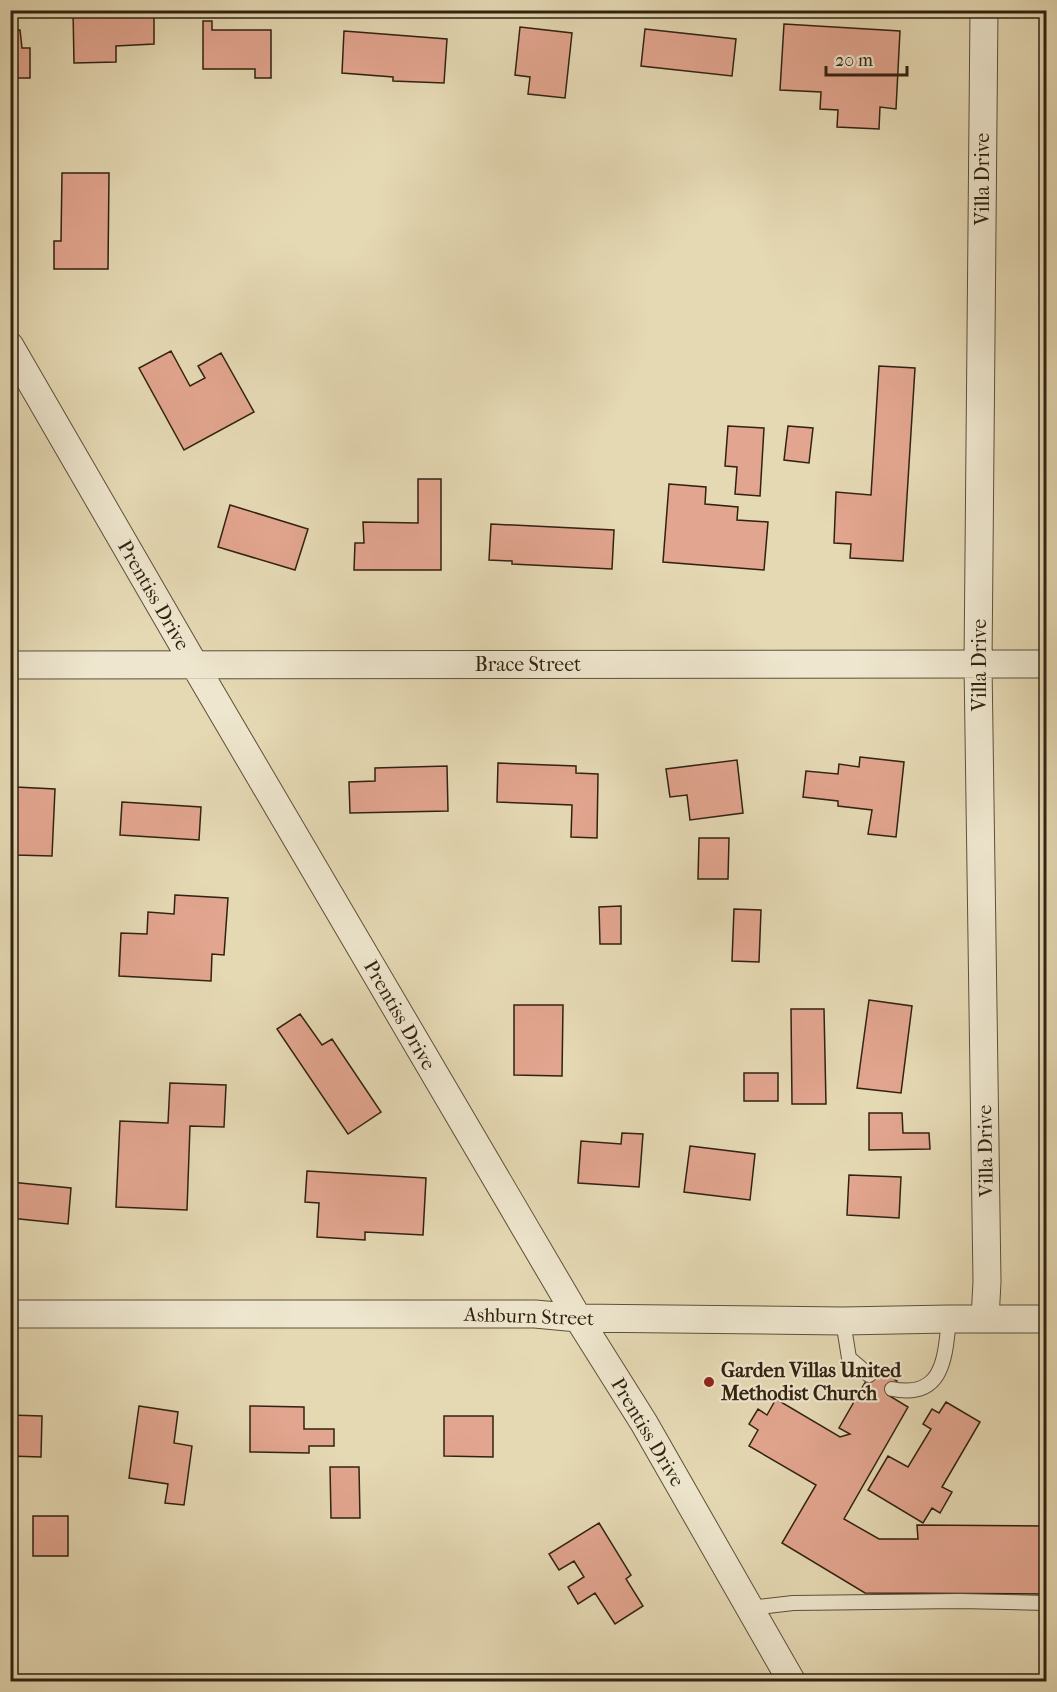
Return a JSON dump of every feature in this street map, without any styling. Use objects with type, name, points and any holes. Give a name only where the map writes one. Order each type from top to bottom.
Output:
[{"type":"street","name":"Villa Drive","points":[[984,10],[978,664],[987,1282],[985,1319]]},
{"type":"street","name":"Prentiss Drive","points":[[10,346],[578,1318],[644,1423],[792,1682]]},
{"type":"street","name":"Brace Street","points":[[10,666],[1047,664]]},
{"type":"street","name":"Ashburn Street","points":[[10,1314],[535,1314],[578,1318],[843,1321],[1047,1319]]},
{"type":"lane","points":[[892,1389],[919,1390],[932,1382],[945,1358],[949,1319]]},
{"type":"lane","points":[[843,1321],[849,1359],[869,1375]]},
{"type":"lane","points":[[750,1608],[793,1603],[960,1601],[1047,1603]]},
{"type":"building","points":[[73,10],[154,10],[154,44],[116,46],[116,62],[74,63]]},
{"type":"building","points":[[203,21],[212,21],[212,30],[271,30],[271,78],[255,78],[255,69],[203,69]]},
{"type":"building","points":[[784,24],[900,31],[896,109],[880,107],[879,129],[837,127],[838,110],[820,109],[821,92],[780,90]]},
{"type":"building","points":[[520,27],[572,33],[565,98],[528,94],[530,77],[515,75]]},
{"type":"building","points":[[645,29],[736,39],[732,76],[641,66]]},
{"type":"building","points":[[10,30],[20,30],[22,48],[30,48],[30,78],[10,78]]},
{"type":"building","points":[[344,31],[447,39],[444,83],[393,81],[393,77],[342,73]]},
{"type":"building","points":[[62,173],[109,173],[108,269],[54,269],[54,241],[61,241]]},
{"type":"building","points":[[171,351],[190,386],[205,378],[198,366],[221,353],[254,412],[184,450],[139,368]]},
{"type":"building","points":[[879,366],[915,368],[903,561],[850,558],[851,544],[834,543],[836,492],[871,495]]},
{"type":"building","points":[[728,426],[764,428],[760,496],[735,494],[737,467],[725,466]]},
{"type":"building","points":[[788,426],[813,428],[809,463],[784,460]]},
{"type":"building","points":[[418,479],[441,479],[441,570],[354,570],[355,543],[364,543],[363,522],[418,523]]},
{"type":"building","points":[[669,484],[706,487],[705,504],[738,507],[737,520],[768,522],[764,570],[663,562]]},
{"type":"building","points":[[230,505],[308,529],[295,570],[218,547]]},
{"type":"building","points":[[491,524],[614,530],[612,569],[512,564],[512,561],[489,560]]},
{"type":"building","points":[[860,757],[904,762],[896,837],[868,834],[872,810],[838,806],[838,801],[803,797],[806,771],[838,774],[839,764],[859,767]]},
{"type":"building","points":[[737,760],[743,813],[690,820],[687,795],[670,797],[666,769]]},
{"type":"building","points":[[498,763],[576,766],[576,773],[598,774],[597,838],[571,837],[572,805],[497,802]]},
{"type":"building","points":[[447,766],[448,811],[350,813],[349,782],[375,781],[375,768]]},
{"type":"building","points":[[10,773],[16,773],[16,787],[55,789],[52,856],[15,855],[16,814],[10,813]]},
{"type":"building","points":[[122,802],[201,807],[199,840],[120,835]]},
{"type":"building","points":[[699,838],[729,838],[728,879],[698,879]]},
{"type":"building","points":[[175,895],[228,898],[224,955],[212,954],[211,981],[119,976],[121,933],[147,934],[148,912],[174,914]]},
{"type":"building","points":[[621,906],[621,944],[600,944],[599,907]]},
{"type":"building","points":[[734,909],[761,910],[759,962],[732,961]]},
{"type":"building","points":[[869,1000],[912,1006],[901,1093],[857,1088]]},
{"type":"building","points":[[514,1005],[563,1005],[562,1076],[514,1075]]},
{"type":"building","points":[[791,1009],[824,1009],[826,1104],[792,1104]]},
{"type":"building","points":[[300,1014],[322,1045],[332,1039],[381,1112],[348,1134],[277,1029]]},
{"type":"building","points":[[744,1073],[778,1073],[778,1101],[744,1101]]},
{"type":"building","points":[[170,1083],[226,1085],[224,1127],[190,1126],[187,1210],[116,1207],[120,1121],[168,1123]]},
{"type":"building","points":[[869,1113],[902,1113],[903,1133],[929,1133],[930,1149],[869,1150]]},
{"type":"building","points":[[622,1133],[643,1134],[639,1187],[578,1183],[581,1141],[621,1144]]},
{"type":"building","points":[[690,1146],[755,1154],[750,1200],[684,1192]]},
{"type":"building","points":[[307,1171],[426,1178],[423,1235],[365,1232],[365,1240],[317,1237],[319,1203],[305,1202]]},
{"type":"building","points":[[849,1175],[901,1177],[899,1218],[847,1215]]},
{"type":"building","points":[[10,1182],[71,1188],[68,1224],[10,1218]]},
{"type":"building","points":[[874,1367],[897,1381],[888,1395],[908,1407],[844,1519],[879,1539],[918,1539],[917,1525],[1046,1526],[1046,1594],[865,1593],[782,1543],[816,1485],[749,1446],[758,1430],[749,1424],[758,1409],[767,1415],[776,1399],[840,1437],[850,1434],[839,1428]]},
{"type":"building","points":[[946,1402],[980,1422],[942,1487],[952,1492],[940,1513],[932,1508],[923,1523],[868,1490],[888,1456],[908,1467],[931,1429],[923,1424],[932,1409],[939,1413]]},
{"type":"building","points":[[139,1406],[178,1412],[174,1443],[192,1446],[184,1505],[165,1503],[168,1484],[129,1478]]},
{"type":"building","points":[[250,1406],[304,1407],[304,1429],[334,1429],[334,1446],[309,1446],[309,1453],[250,1452]]},
{"type":"building","points":[[10,1415],[42,1416],[41,1457],[10,1456]]},
{"type":"building","points":[[444,1416],[493,1416],[493,1457],[444,1456]]},
{"type":"building","points":[[330,1467],[359,1467],[360,1518],[331,1518]]},
{"type":"building","points":[[33,1516],[68,1516],[68,1556],[33,1556]]},
{"type":"building","points":[[599,1523],[631,1575],[626,1579],[643,1606],[615,1624],[595,1593],[578,1604],[568,1587],[584,1577],[574,1561],[559,1570],[549,1554]]},
{"type":"place","name":"Garden Villas United Methodist Church","points":[[709,1382]]}]
